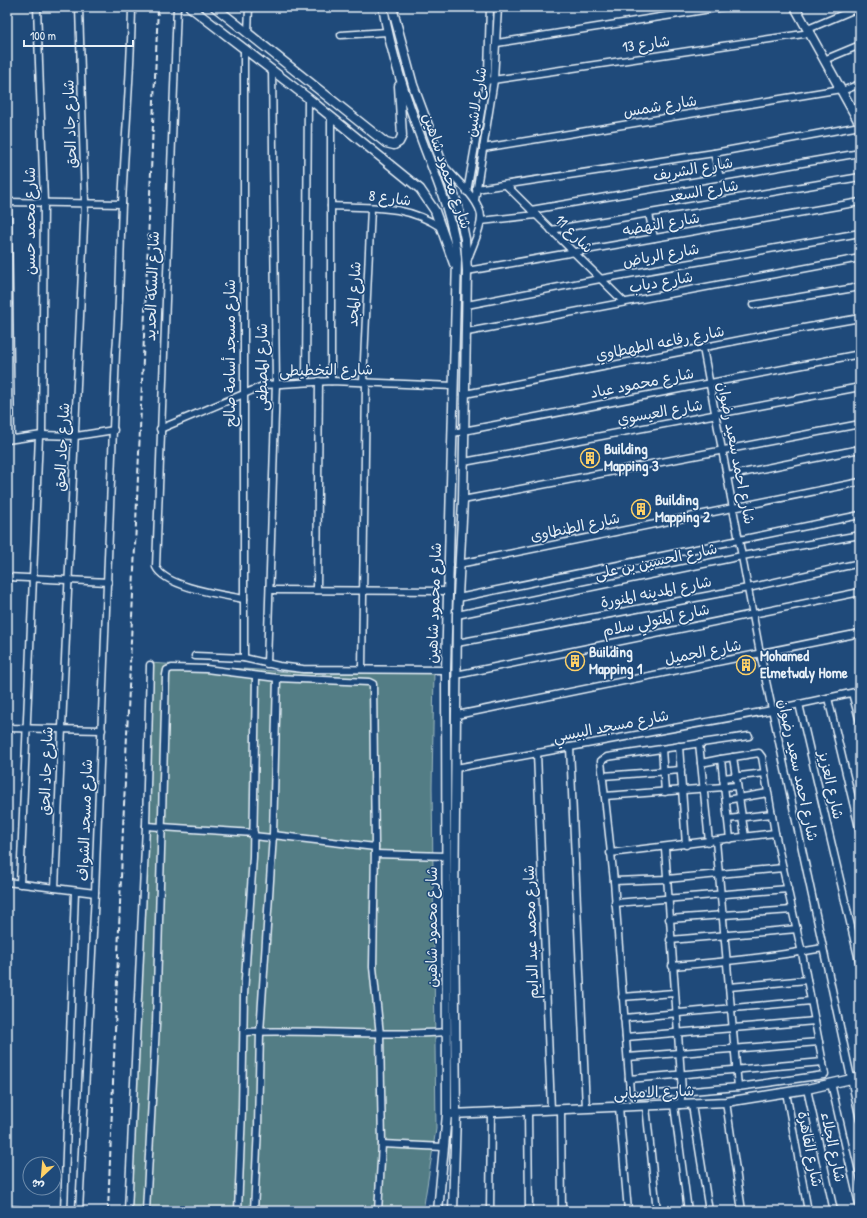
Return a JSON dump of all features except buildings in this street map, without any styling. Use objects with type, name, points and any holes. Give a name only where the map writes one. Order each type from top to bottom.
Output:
[{"type":"main road","points":[[190,7],[308,98],[420,189],[435,211],[457,272]]},
{"type":"main road","points":[[215,7],[386,143],[394,145],[399,142],[402,136],[398,73]]},
{"type":"main road","name":"شارع محمود شاهين","points":[[383,7],[387,32],[398,73],[448,210],[454,234],[457,272],[446,670],[446,856],[450,910],[456,1114],[453,1211]]},
{"type":"main road","name":"شارع محمود شاهين","points":[[392,7],[413,85],[462,222],[467,271],[463,500],[457,616],[456,768],[446,1032],[447,1114],[438,1211]]},
{"type":"main road","points":[[795,7],[860,125]]},
{"type":"main road","points":[[446,729],[457,729]]},
{"type":"main road","name":"شارع الامبابى","points":[[447,1114],[726,1102],[807,1089],[860,1077]]},
{"type":"street","name":"شارع محمد حسن","points":[[20,884],[40,436],[44,202],[37,7]]},
{"type":"street","name":"شارع جاد الحق","points":[[54,888],[76,436],[85,202],[79,7]]},
{"type":"street","name":"شارع مسجد الشواف","points":[[79,1211],[95,893],[120,300],[122,204],[131,72],[132,7]]},
{"type":"street","name":"شارع السكة الحديد","points":[[177,7],[156,567],[162,576],[169,580],[207,591],[244,599]]},
{"type":"street","points":[[248,33],[249,7]]},
{"type":"street","name":"شارع لاشين","points":[[467,192],[486,81],[489,50],[490,7]]},
{"type":"street","name":"شارع لاشين","points":[[475,200],[477,177],[494,80],[498,7]]},
{"type":"street","points":[[497,43],[723,7]]},
{"type":"street","name":"شارع 13","points":[[486,81],[809,31],[860,7]]},
{"type":"street","points":[[341,35],[387,32]]},
{"type":"street","points":[[824,60],[860,45]]},
{"type":"street","name":"شارع مسجد أسامة صالح","points":[[244,49],[244,658]]},
{"type":"street","name":"شارع المصطفى","points":[[267,664],[276,383],[272,70]]},
{"type":"street","name":"شارع شمس","points":[[483,148],[841,90],[860,84]]},
{"type":"street","points":[[306,381],[308,98]]},
{"type":"street","points":[[331,118],[331,381]]},
{"type":"street","points":[[476,189],[714,153],[860,125]]},
{"type":"street","points":[[7,146],[9,439],[40,436],[76,436],[114,430]]},
{"type":"street","points":[[714,153],[720,178]]},
{"type":"street","name":"شارع الشريف","points":[[531,210],[860,153]]},
{"type":"street","points":[[440,162],[479,206],[481,221],[466,262]]},
{"type":"street","points":[[470,175],[477,177]]},
{"type":"street","name":"شارع السعد","points":[[551,230],[860,178]]},
{"type":"street","name":"شارع 11","points":[[506,185],[624,302]]},
{"type":"street","points":[[8,202],[85,202],[122,204]]},
{"type":"street","name":"شارع النهضه","points":[[467,271],[860,202]]},
{"type":"street","name":"شارع 8","points":[[331,206],[408,211],[420,215],[442,228]]},
{"type":"street","name":"شارع المجد","points":[[362,669],[365,382],[371,208]]},
{"type":"street","points":[[649,214],[654,238]]},
{"type":"street","points":[[481,221],[536,215]]},
{"type":"street","name":"شارع الرياض","points":[[467,304],[860,233]]},
{"type":"street","name":"شارع دياب","points":[[467,332],[860,258]]},
{"type":"street","points":[[754,305],[860,288]]},
{"type":"street","name":"شارع رفاعه الطهطاوي","points":[[465,394],[780,332],[860,318]]},
{"type":"street","name":"شارع احمد سعيد رضوان","points":[[703,348],[760,653],[860,1120]]},
{"type":"street","name":"شارع محمود عياد","points":[[453,433],[860,354]]},
{"type":"street","points":[[317,590],[319,381]]},
{"type":"street","name":"شارع التخطيطى","points":[[160,429],[243,393],[265,385],[276,383],[331,381],[454,386]]},
{"type":"street","name":"شارع العيسوي","points":[[464,462],[860,387]]},
{"type":"street","points":[[463,500],[860,424]]},
{"type":"street","points":[[727,476],[860,449]]},
{"type":"street","name":"شارع الطنطاوى","points":[[459,564],[860,482]]},
{"type":"street","points":[[458,598],[860,515]]},
{"type":"street","name":"شارع الحسين بن على","points":[[457,616],[742,556],[860,535]]},
{"type":"street","name":"شارع المدينه المنورة","points":[[457,643],[748,588],[860,563]]},
{"type":"street","points":[[7,577],[108,582]]},
{"type":"street","points":[[270,590],[448,591]]},
{"type":"street","name":"شارع المتولي سلام","points":[[456,675],[860,592]]},
{"type":"street","name":"شارع الجميل","points":[[457,715],[860,633]]},
{"type":"street","points":[[195,656],[244,658],[267,664],[303,669],[446,670]]},
{"type":"street","points":[[128,1211],[146,826],[150,665]]},
{"type":"street","points":[[146,1211],[156,1017],[167,670],[172,668],[206,669],[276,678],[369,682],[373,684],[375,847],[373,967],[380,1035],[382,1144],[378,1211]]},
{"type":"street","points":[[238,1211],[246,963],[254,834],[256,676]]},
{"type":"street","points":[[254,1211],[258,1128],[260,1032],[272,836],[276,678]]},
{"type":"street","name":"شارع مسجد البيسي","points":[[456,768],[772,710],[860,691]]},
{"type":"street","points":[[852,693],[860,722]]},
{"type":"street","points":[[828,698],[860,832]]},
{"type":"street","name":"شارع العزيز","points":[[799,704],[860,965]]},
{"type":"street","points":[[7,728],[102,730]]},
{"type":"street","points":[[701,763],[758,753],[762,757],[775,833],[802,953],[823,1062],[824,1076],[738,1087],[634,1096],[630,1092],[614,882],[603,776],[603,758],[749,736]]},
{"type":"street","points":[[699,743],[709,842]]},
{"type":"street","points":[[680,746],[686,845]]},
{"type":"street","points":[[570,747],[586,1108]]},
{"type":"street","points":[[662,749],[665,792]]},
{"type":"street","name":"شارع محمد عبد الدايم","points":[[537,753],[551,1110]]},
{"type":"street","points":[[733,757],[745,837]]},
{"type":"street","points":[[721,759],[730,839]]},
{"type":"street","points":[[603,776],[681,770]]},
{"type":"street","points":[[723,778],[765,773]]},
{"type":"street","points":[[605,796],[704,790],[737,786]]},
{"type":"street","points":[[726,800],[768,793]]},
{"type":"street","points":[[728,819],[772,814]]},
{"type":"street","points":[[146,826],[254,834],[375,847]]},
{"type":"street","points":[[610,853],[665,848],[775,833]]},
{"type":"street","points":[[716,840],[738,1087]]},
{"type":"street","points":[[665,848],[670,940],[682,1091],[677,1105],[688,1211]]},
{"type":"street","points":[[375,854],[446,856]]},
{"type":"street","points":[[614,882],[667,879],[783,868]]},
{"type":"street","points":[[7,882],[95,893]]},
{"type":"street","points":[[615,903],[668,900],[788,889]]},
{"type":"street","points":[[64,1211],[75,891]]},
{"type":"street","points":[[669,919],[792,910]]},
{"type":"street","points":[[670,940],[797,929]]},
{"type":"street","points":[[672,966],[727,962],[802,953],[823,948]]},
{"type":"street","points":[[729,987],[807,980]]},
{"type":"street","points":[[622,997],[674,993]]},
{"type":"street","points":[[624,1018],[811,1001]]},
{"type":"street","points":[[626,1037],[815,1021]]},
{"type":"street","points":[[244,1032],[380,1035],[446,1032]]},
{"type":"street","points":[[628,1057],[819,1042]]},
{"type":"street","points":[[629,1079],[737,1071],[823,1062]]},
{"type":"street","points":[[831,1083],[860,1209]]},
{"type":"street","name":"شارع الجلاء","points":[[807,1089],[834,1211]]},
{"type":"street","name":"شارع القاهرة","points":[[786,1092],[808,1211]]},
{"type":"street","points":[[726,1102],[742,1211]]},
{"type":"street","points":[[692,1104],[709,1211]]},
{"type":"street","points":[[646,1106],[657,1211]]},
{"type":"street","points":[[619,1107],[628,1211]]},
{"type":"street","points":[[561,1110],[562,1211]]},
{"type":"street","points":[[528,1111],[529,1211]]},
{"type":"street","points":[[490,1211],[491,1112]]},
{"type":"street","points":[[382,1144],[444,1147]]},
{"type":"street","points":[[7,1208],[27,1211]]},
{"type":"green space","points":[[149,663],[321,674],[434,672],[432,787],[436,1129],[423,1211],[129,1211]]},
{"type":"railway","points":[[108,1211],[158,7]]},
{"type":"place","name":"Building Mapping 3","points":[[590,458]]},
{"type":"place","name":"Building Mapping 2","points":[[641,509]]},
{"type":"place","name":"Building Mapping 1","points":[[575,661]]},
{"type":"place","name":"Mohamed Elmetwaly Home","points":[[746,665]]}]
